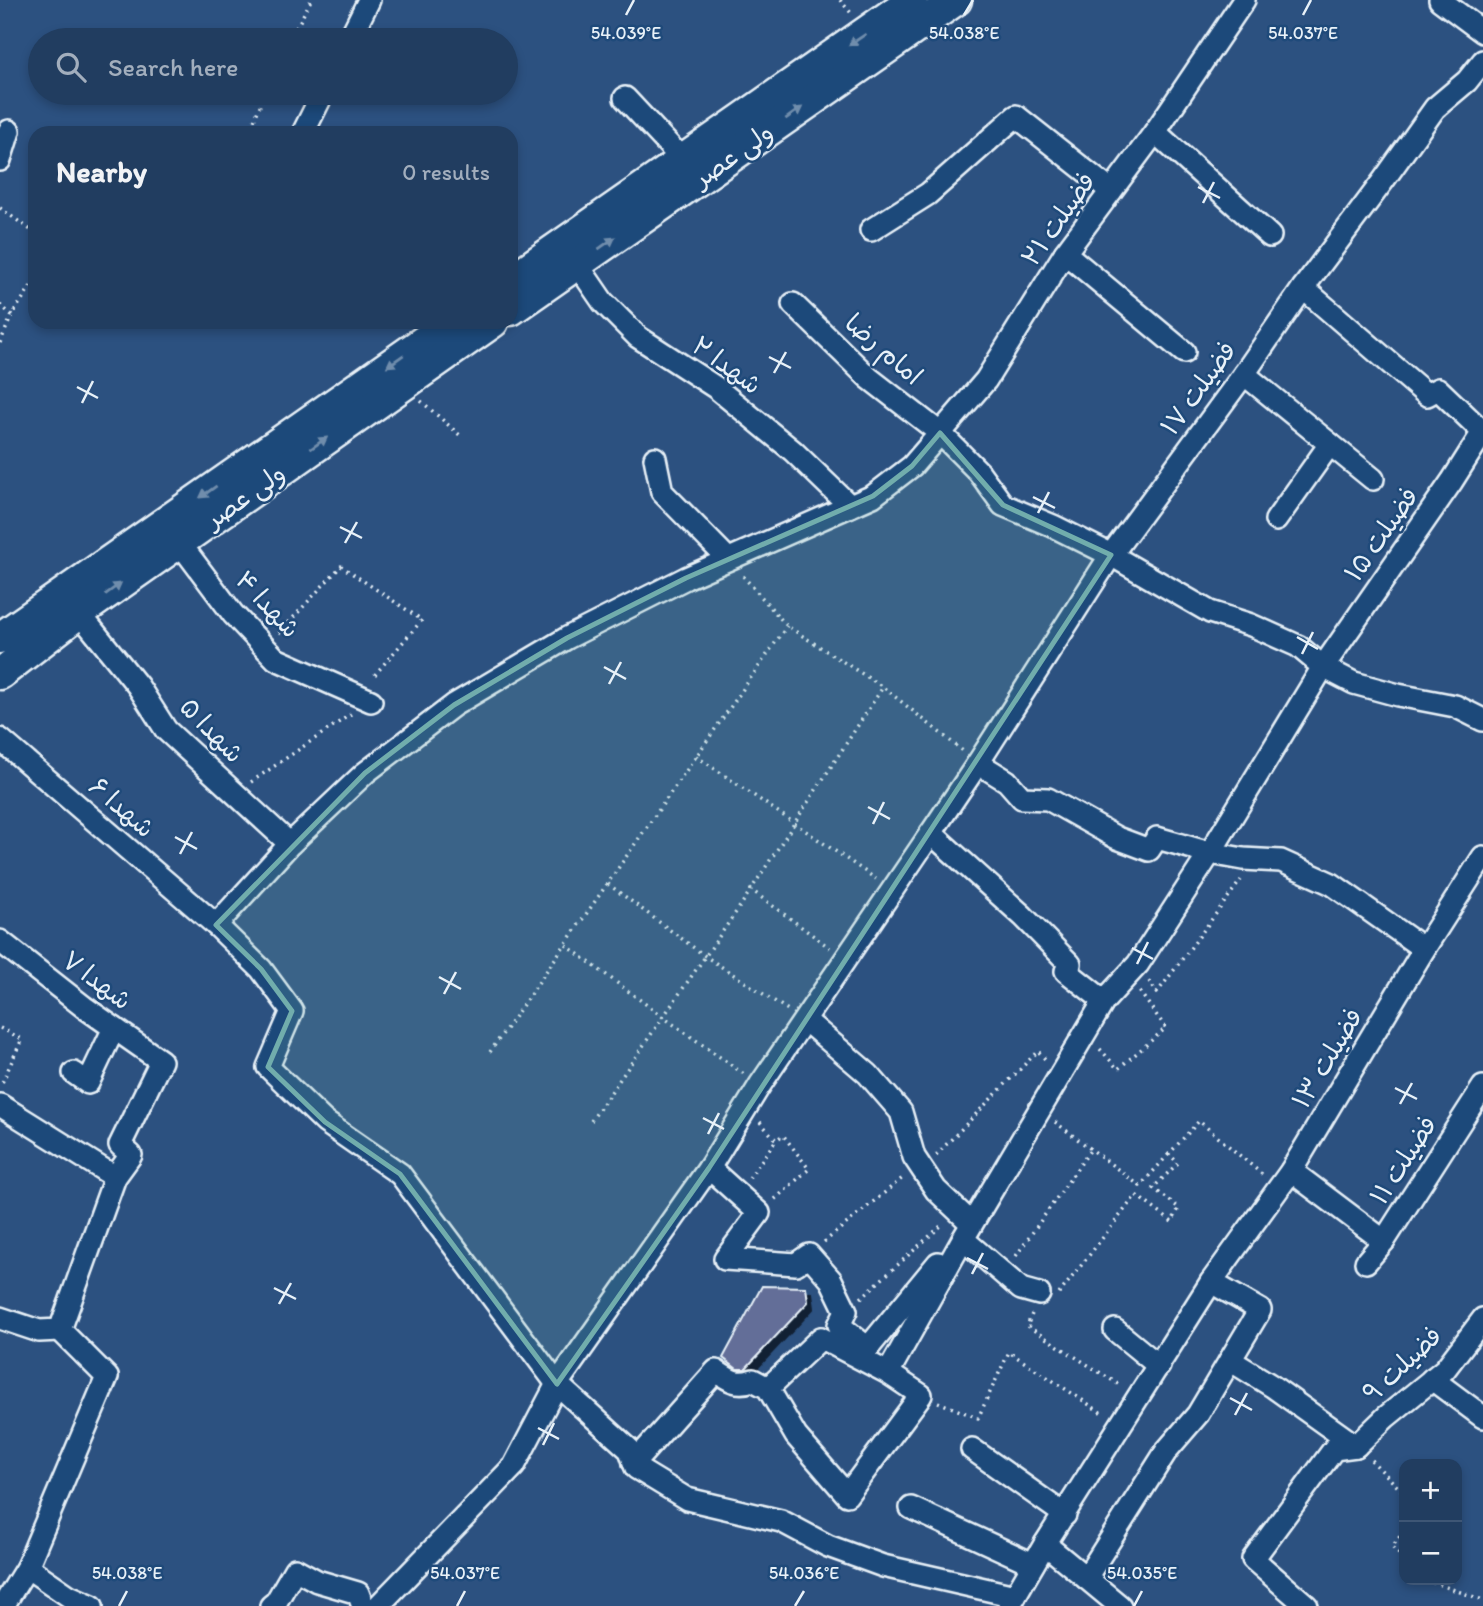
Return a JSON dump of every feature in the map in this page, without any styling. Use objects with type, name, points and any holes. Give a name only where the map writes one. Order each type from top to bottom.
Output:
[{"type":"main road","name":"ولی عصر","points":[[518,303],[570,253],[682,159],[868,33],[912,0]]},
{"type":"main road","name":"ولی عصر","points":[[518,276],[570,253],[956,0]]},
{"type":"main road","name":"ولی عصر","points":[[0,638],[440,329]]},
{"type":"main road","name":"ولی عصر","points":[[0,674],[79,613],[483,329]]},
{"type":"street","points":[[355,28],[369,0]]},
{"type":"street","name":"فضیلت ۲۱","points":[[216,925],[290,844],[365,773],[454,705],[567,638],[728,559],[873,496],[912,466],[986,380],[1065,253],[1155,132],[1244,0]]},
{"type":"street","points":[[1440,0],[1483,32]]},
{"type":"street","name":"فضیلت ۱۷","points":[[377,1606],[514,1466],[557,1384],[709,1168],[760,1085],[978,763],[1111,555],[1435,108],[1475,87],[1483,61]]},
{"type":"street","points":[[625,98],[682,159]]},
{"type":"street","points":[[306,126],[317,105]]},
{"type":"street","points":[[871,230],[929,194],[1016,116],[1111,191]]},
{"type":"street","points":[[0,160],[9,131]]},
{"type":"street","points":[[1155,132],[1270,236]]},
{"type":"street","name":"شهدا ۲","points":[[570,253],[603,302],[638,337],[715,387],[793,451],[850,506]]},
{"type":"street","points":[[1065,253],[1184,352]]},
{"type":"street","points":[[1303,289],[1427,395],[1438,389],[1483,432]]},
{"type":"street","name":"امام رضا","points":[[793,304],[869,377],[940,433],[979,472],[1003,505],[1054,526],[1111,555],[1210,612],[1251,625],[1298,646],[1323,667],[1354,683],[1455,706],[1483,720]]},
{"type":"street","points":[[1244,374],[1373,479]]},
{"type":"street","name":"فضیلت ۱۵","points":[[967,1222],[1039,1110],[1104,1001],[1133,970],[1210,853],[1323,667],[1483,432]]},
{"type":"street","points":[[1276,520],[1330,444]]},
{"type":"street","points":[[655,458],[662,492],[728,559]]},
{"type":"street","name":"شهدا ۴","points":[[179,542],[233,614],[276,659],[364,698]]},
{"type":"street","name":"شهدا ۵","points":[[79,613],[138,686],[166,730],[290,844]]},
{"type":"street","name":"شهدا ۶","points":[[0,739],[216,925],[261,969],[292,1011],[268,1067],[326,1122],[400,1174],[557,1384]]},
{"type":"street","points":[[978,763],[1007,781],[1021,798],[1048,799],[1117,838],[1149,850],[1157,838],[1210,853],[1243,859],[1282,861],[1324,880],[1369,908],[1424,948]]},
{"type":"street","points":[[931,833],[1023,916],[1070,964],[1066,971],[1104,1001]]},
{"type":"street","name":"فضیلت ۱۳","points":[[1012,1601],[1045,1544],[1211,1282],[1284,1179],[1424,948],[1483,857]]},
{"type":"street","name":"شهدا ۷","points":[[0,941],[161,1061],[120,1145],[131,1155],[115,1177]]},
{"type":"street","points":[[805,1020],[868,1073],[901,1112],[914,1157],[920,1167],[936,1191],[967,1222],[1003,1275],[1021,1289],[1039,1294]]},
{"type":"street","points":[[74,1073],[88,1083],[114,1028]]},
{"type":"street","name":"فضیلت ۱۱","points":[[1366,1262],[1384,1241],[1483,1087]]},
{"type":"street","points":[[0,1105],[115,1177],[50,1331]]},
{"type":"street","points":[[709,1168],[759,1213],[725,1259],[796,1264],[809,1255],[831,1280],[846,1311],[839,1325],[868,1348],[967,1222]]},
{"type":"street","points":[[1284,1179],[1384,1241]]},
{"type":"street","points":[[888,1373],[967,1222]]},
{"type":"street","points":[[1086,1578],[1167,1450],[1198,1414],[1259,1310],[1211,1282]]},
{"type":"street","points":[[0,1318],[50,1331],[107,1377],[27,1567],[3,1606]]},
{"type":"street","name":"فضیلت ۹","points":[[1307,1606],[1253,1559],[1335,1449],[1356,1446],[1386,1417],[1445,1369],[1483,1319]]},
{"type":"street","points":[[1115,1330],[1159,1366]]},
{"type":"street","points":[[634,1463],[716,1371],[733,1383],[753,1380],[768,1388],[796,1436],[846,1494],[921,1395],[888,1373],[821,1338],[768,1388]]},
{"type":"street","points":[[1230,1360],[1272,1386],[1356,1446]]},
{"type":"street","points":[[1432,1380],[1483,1418]]},
{"type":"street","points":[[557,1384],[629,1450],[636,1468],[687,1499],[781,1521],[828,1546],[883,1566],[1012,1601]]},
{"type":"street","points":[[972,1449],[1065,1515]]},
{"type":"street","points":[[911,1508],[1033,1564]]},
{"type":"street","points":[[1045,1544],[1120,1606]]},
{"type":"street","points":[[27,1567],[69,1596],[92,1606]]},
{"type":"street","points":[[271,1606],[295,1569],[317,1581],[358,1593],[363,1606]]},
{"type":"path","points":[[297,28],[312,0]]},
{"type":"path","points":[[252,126],[260,105]]},
{"type":"path","points":[[0,208],[28,228]]},
{"type":"path","points":[[0,343],[12,315],[28,291]]},
{"type":"path","points":[[0,305],[12,315]]},
{"type":"path","points":[[402,385],[462,437]]},
{"type":"path","points":[[728,559],[787,626],[883,687],[978,763]]},
{"type":"path","points":[[234,793],[364,698],[422,620],[341,566],[265,648]]},
{"type":"path","points":[[490,1052],[787,626]]},
{"type":"path","points":[[591,1121],[705,956],[883,687]]},
{"type":"path","points":[[696,757],[795,821],[892,890]]},
{"type":"path","points":[[1133,970],[1157,993],[1242,879]]},
{"type":"path","points":[[607,884],[705,956],[805,1020]]},
{"type":"path","points":[[750,889],[846,959]]},
{"type":"path","points":[[565,944],[760,1085]]},
{"type":"path","points":[[1086,1032],[1118,1069],[1166,1028],[1133,970]]},
{"type":"path","points":[[0,1028],[22,1040],[0,1086]]},
{"type":"path","points":[[809,1255],[920,1167],[1038,1051],[1060,1075]]},
{"type":"path","points":[[747,1107],[776,1140]]},
{"type":"path","points":[[1039,1110],[1140,1185],[1199,1121],[1284,1179]]},
{"type":"path","points":[[738,1194],[776,1140],[783,1135],[809,1169],[759,1213]]},
{"type":"path","points":[[1003,1275],[1091,1149]]},
{"type":"path","points":[[1126,1389],[1027,1326],[1039,1294],[1058,1296],[1136,1195],[1172,1222],[1179,1208],[1153,1188],[1178,1163],[1169,1154]]},
{"type":"path","points":[[846,1311],[967,1222]]},
{"type":"path","points":[[921,1395],[978,1418],[1009,1352],[1108,1417]]},
{"type":"path","points":[[1356,1446],[1399,1488]]},
{"type":"path","points":[[1399,1538],[1392,1548],[1399,1554]]},
{"type":"path","points":[[1440,1585],[1483,1600]]},
{"type":"highlighted area","points":[[940,433],[1003,505],[1111,555],[709,1168],[557,1384],[400,1174],[325,1122],[268,1067],[292,1011],[261,969],[216,925],[365,773],[454,705],[567,638],[686,578],[873,496],[912,466]]},
{"type":"building","points":[[762,1286],[806,1287],[808,1302],[745,1369],[737,1369],[723,1358]]}]
